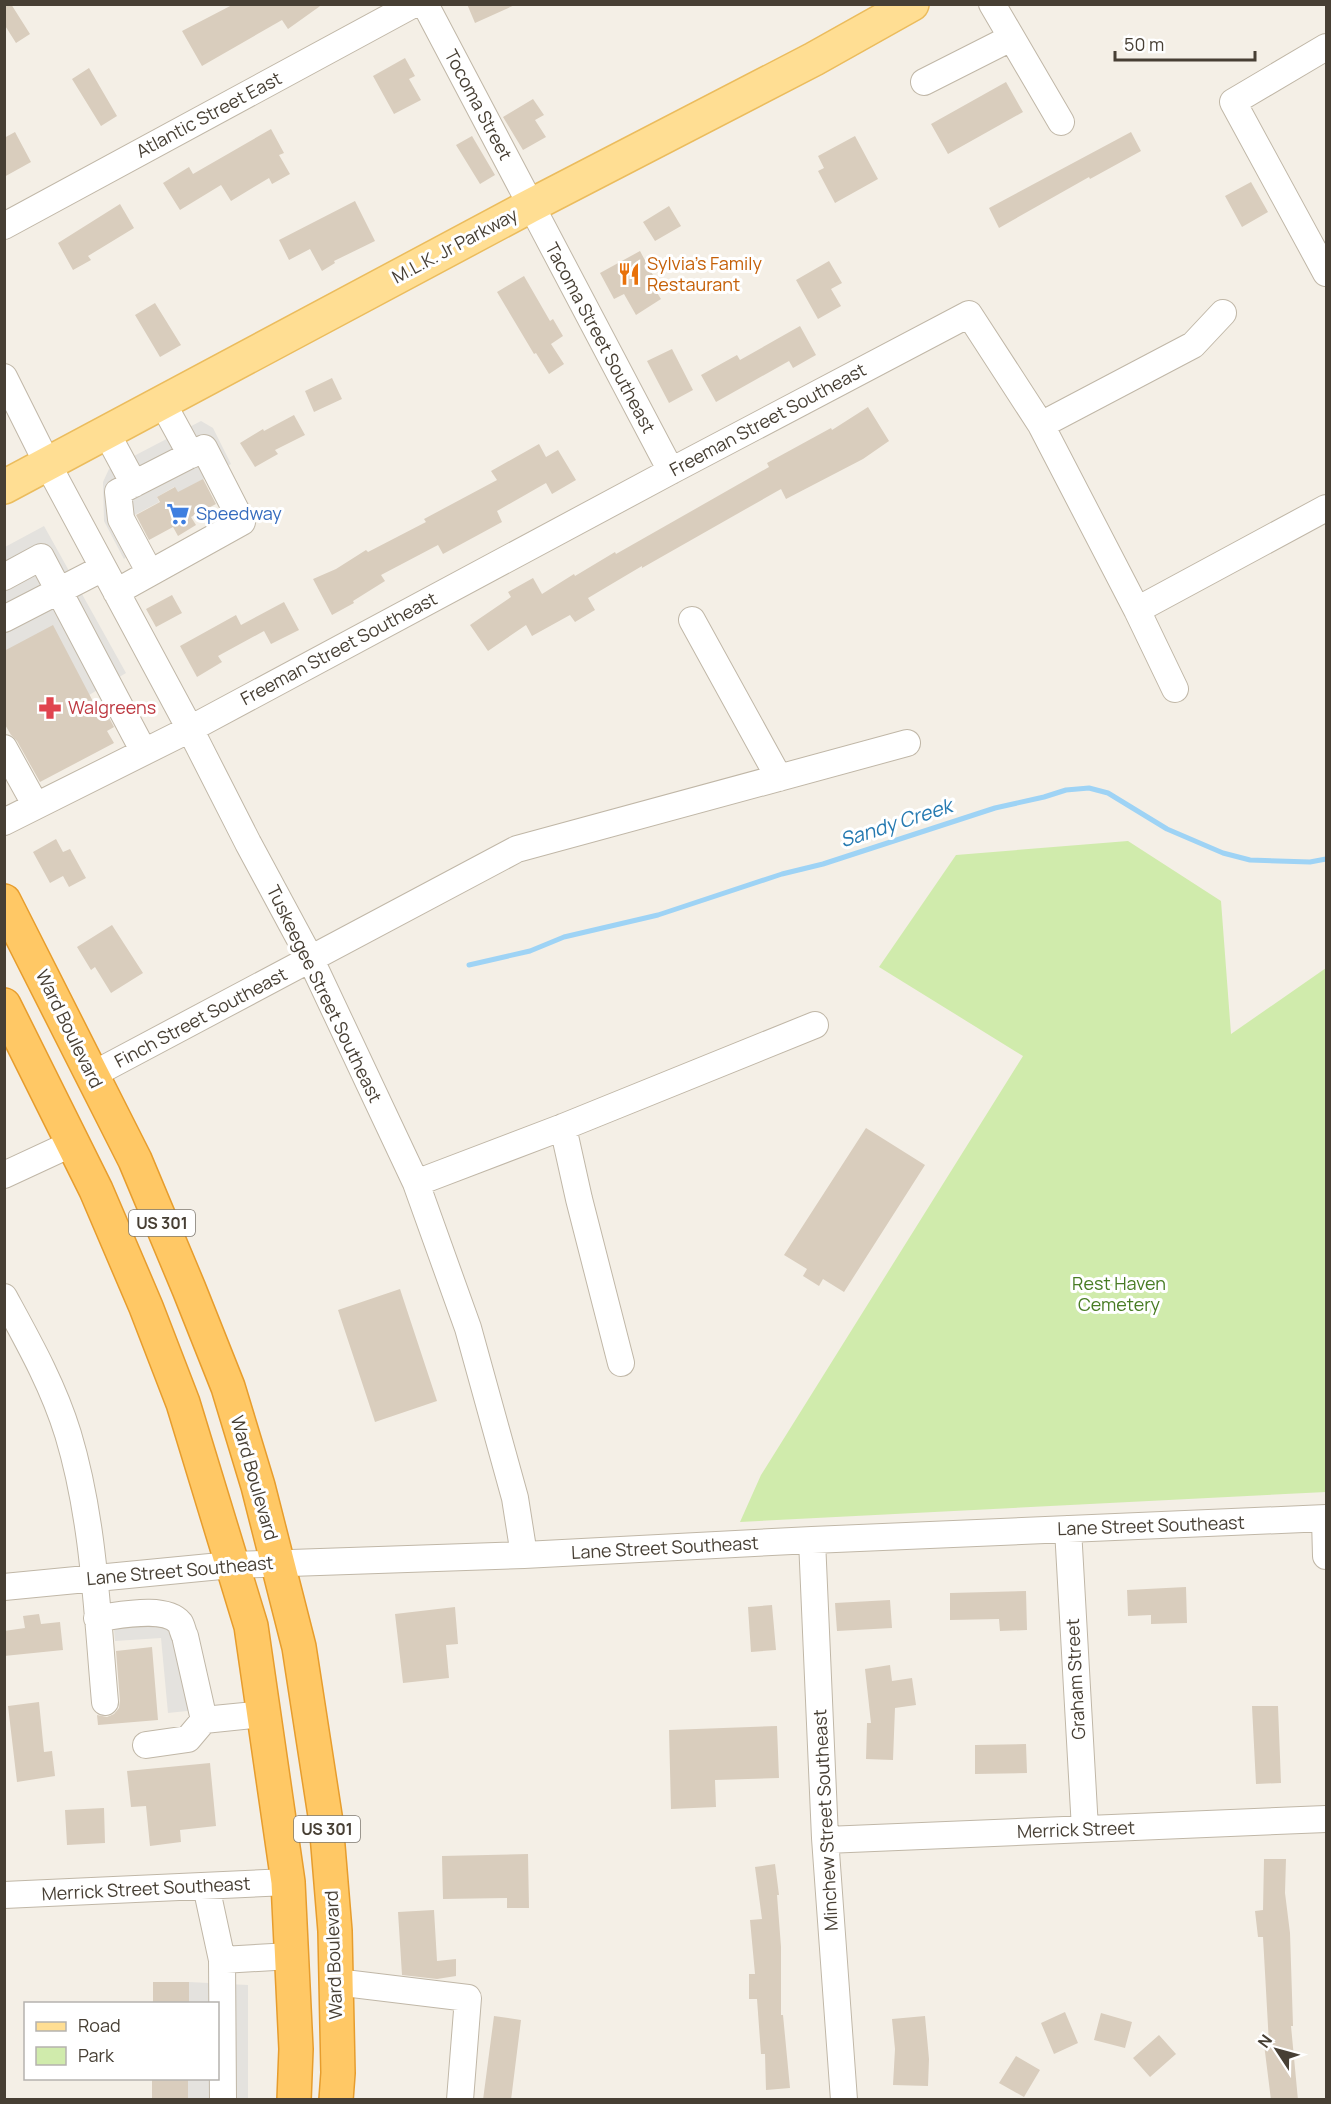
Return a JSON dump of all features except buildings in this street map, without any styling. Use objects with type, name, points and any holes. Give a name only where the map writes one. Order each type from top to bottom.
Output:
[{"type":"highway","name":"Ward Boulevard","points":[[4,901],[135,1160],[224,1376],[258,1486],[299,1647],[326,1822],[335,1931],[338,2073],[336,2100]]},
{"type":"highway","name":"US 301","points":[[4,1005],[96,1190],[146,1307],[183,1403],[251,1626],[288,1882],[296,2049],[294,2100]]},
{"type":"main road","name":"M.L.K. Jr Parkway","points":[[4,487],[530,206],[913,6]]},
{"type":"street","name":"Atlantic Street East","points":[[4,226],[414,4]]},
{"type":"street","name":"Tocoma Street","points":[[425,4],[530,206]]},
{"type":"street","points":[[992,4],[1061,122]]},
{"type":"street","points":[[924,82],[1011,38]]},
{"type":"street","points":[[1326,47],[1233,102],[1326,273]]},
{"type":"street","name":"Tacoma Street Southeast","points":[[530,206],[670,471]]},
{"type":"street","points":[[1041,425],[1194,345],[1223,313]]},
{"type":"street","name":"Freeman Street Southeast","points":[[4,822],[190,729],[670,471],[969,314],[1041,425],[1137,610],[1175,689]]},
{"type":"street","name":"Tuskeegee Street Southeast","points":[[4,377],[47,463],[311,960],[416,1183],[468,1328],[515,1498],[524,1555]]},
{"type":"street","points":[[162,402],[190,455]]},
{"type":"street","points":[[106,432],[134,483]]},
{"type":"street","points":[[116,592],[242,522],[204,448],[118,492],[121,519],[150,573]]},
{"type":"street","points":[[1137,610],[1326,508]]},
{"type":"street","points":[[4,577],[41,557],[144,752]]},
{"type":"street","points":[[4,619],[103,568]]},
{"type":"street","points":[[692,620],[779,778]]},
{"type":"street","name":"Finch Street Southeast","points":[[92,1075],[517,849],[907,743]]},
{"type":"street","points":[[4,748],[36,806]]},
{"type":"street","points":[[416,1183],[563,1127],[815,1025]]},
{"type":"street","points":[[563,1127],[621,1364]]},
{"type":"street","points":[[4,1175],[73,1143]]},
{"type":"street","points":[[4,1297],[45,1374],[68,1434],[84,1497],[105,1702]]},
{"type":"street","points":[[1326,1518],[1326,1556]]},
{"type":"street","name":"Lane Street Southeast","points":[[5,1585],[231,1565],[524,1555],[1326,1518]]},
{"type":"street","name":"Graham Street","points":[[1068,1529],[1085,1829]]},
{"type":"street","name":"Minchew Street Southeast","points":[[812,1540],[826,1840],[844,2100]]},
{"type":"street","points":[[97,1618],[150,1613],[167,1614],[180,1624],[185,1636],[204,1720]]},
{"type":"street","points":[[146,1745],[188,1739],[204,1720],[264,1714]]},
{"type":"street","name":"Merrick Street","points":[[826,1840],[1326,1819]]},
{"type":"street","name":"Merrick Street Southeast","points":[[4,1895],[288,1882]]},
{"type":"street","points":[[206,1886],[222,1960],[223,2100]]},
{"type":"street","points":[[222,1960],[291,1956]]},
{"type":"street","points":[[336,1982],[468,1998],[460,2100]]},
{"type":"green space","name":"Rest Haven Cemetery","points":[[1128,841],[1221,901],[1231,1034],[1326,968],[1326,1492],[740,1522],[761,1475],[1023,1056],[879,967],[956,855]]},
{"type":"shaded area","points":[[201,421],[213,428],[231,464],[178,493],[174,487],[157,497],[159,502],[131,517],[144,542],[124,559],[104,521],[103,482],[109,469]]},
{"type":"shaded area","points":[[44,526],[126,673],[89,695],[5,651],[5,547]]},
{"type":"shaded area","points":[[160,1601],[172,1605],[206,1699],[187,1711],[168,1713],[161,1638],[115,1641],[112,1605]]},
{"type":"shaded area","points":[[189,1982],[248,1985],[248,2099],[188,2100],[188,2080],[219,2080],[219,2002],[189,2002]]},
{"type":"waterway","name":"Sandy Creek","points":[[469,965],[530,951],[564,937],[658,915],[995,808],[1066,790],[1089,788],[1108,793],[1167,829],[1223,853],[1250,860],[1310,862],[1326,859]]},
{"type":"place","name":"Sylvia's Family Restaurant","points":[[629,274]]},
{"type":"place","name":"Speedway","points":[[178,514]]},
{"type":"place","name":"Walgreens","points":[[50,708]]}]
